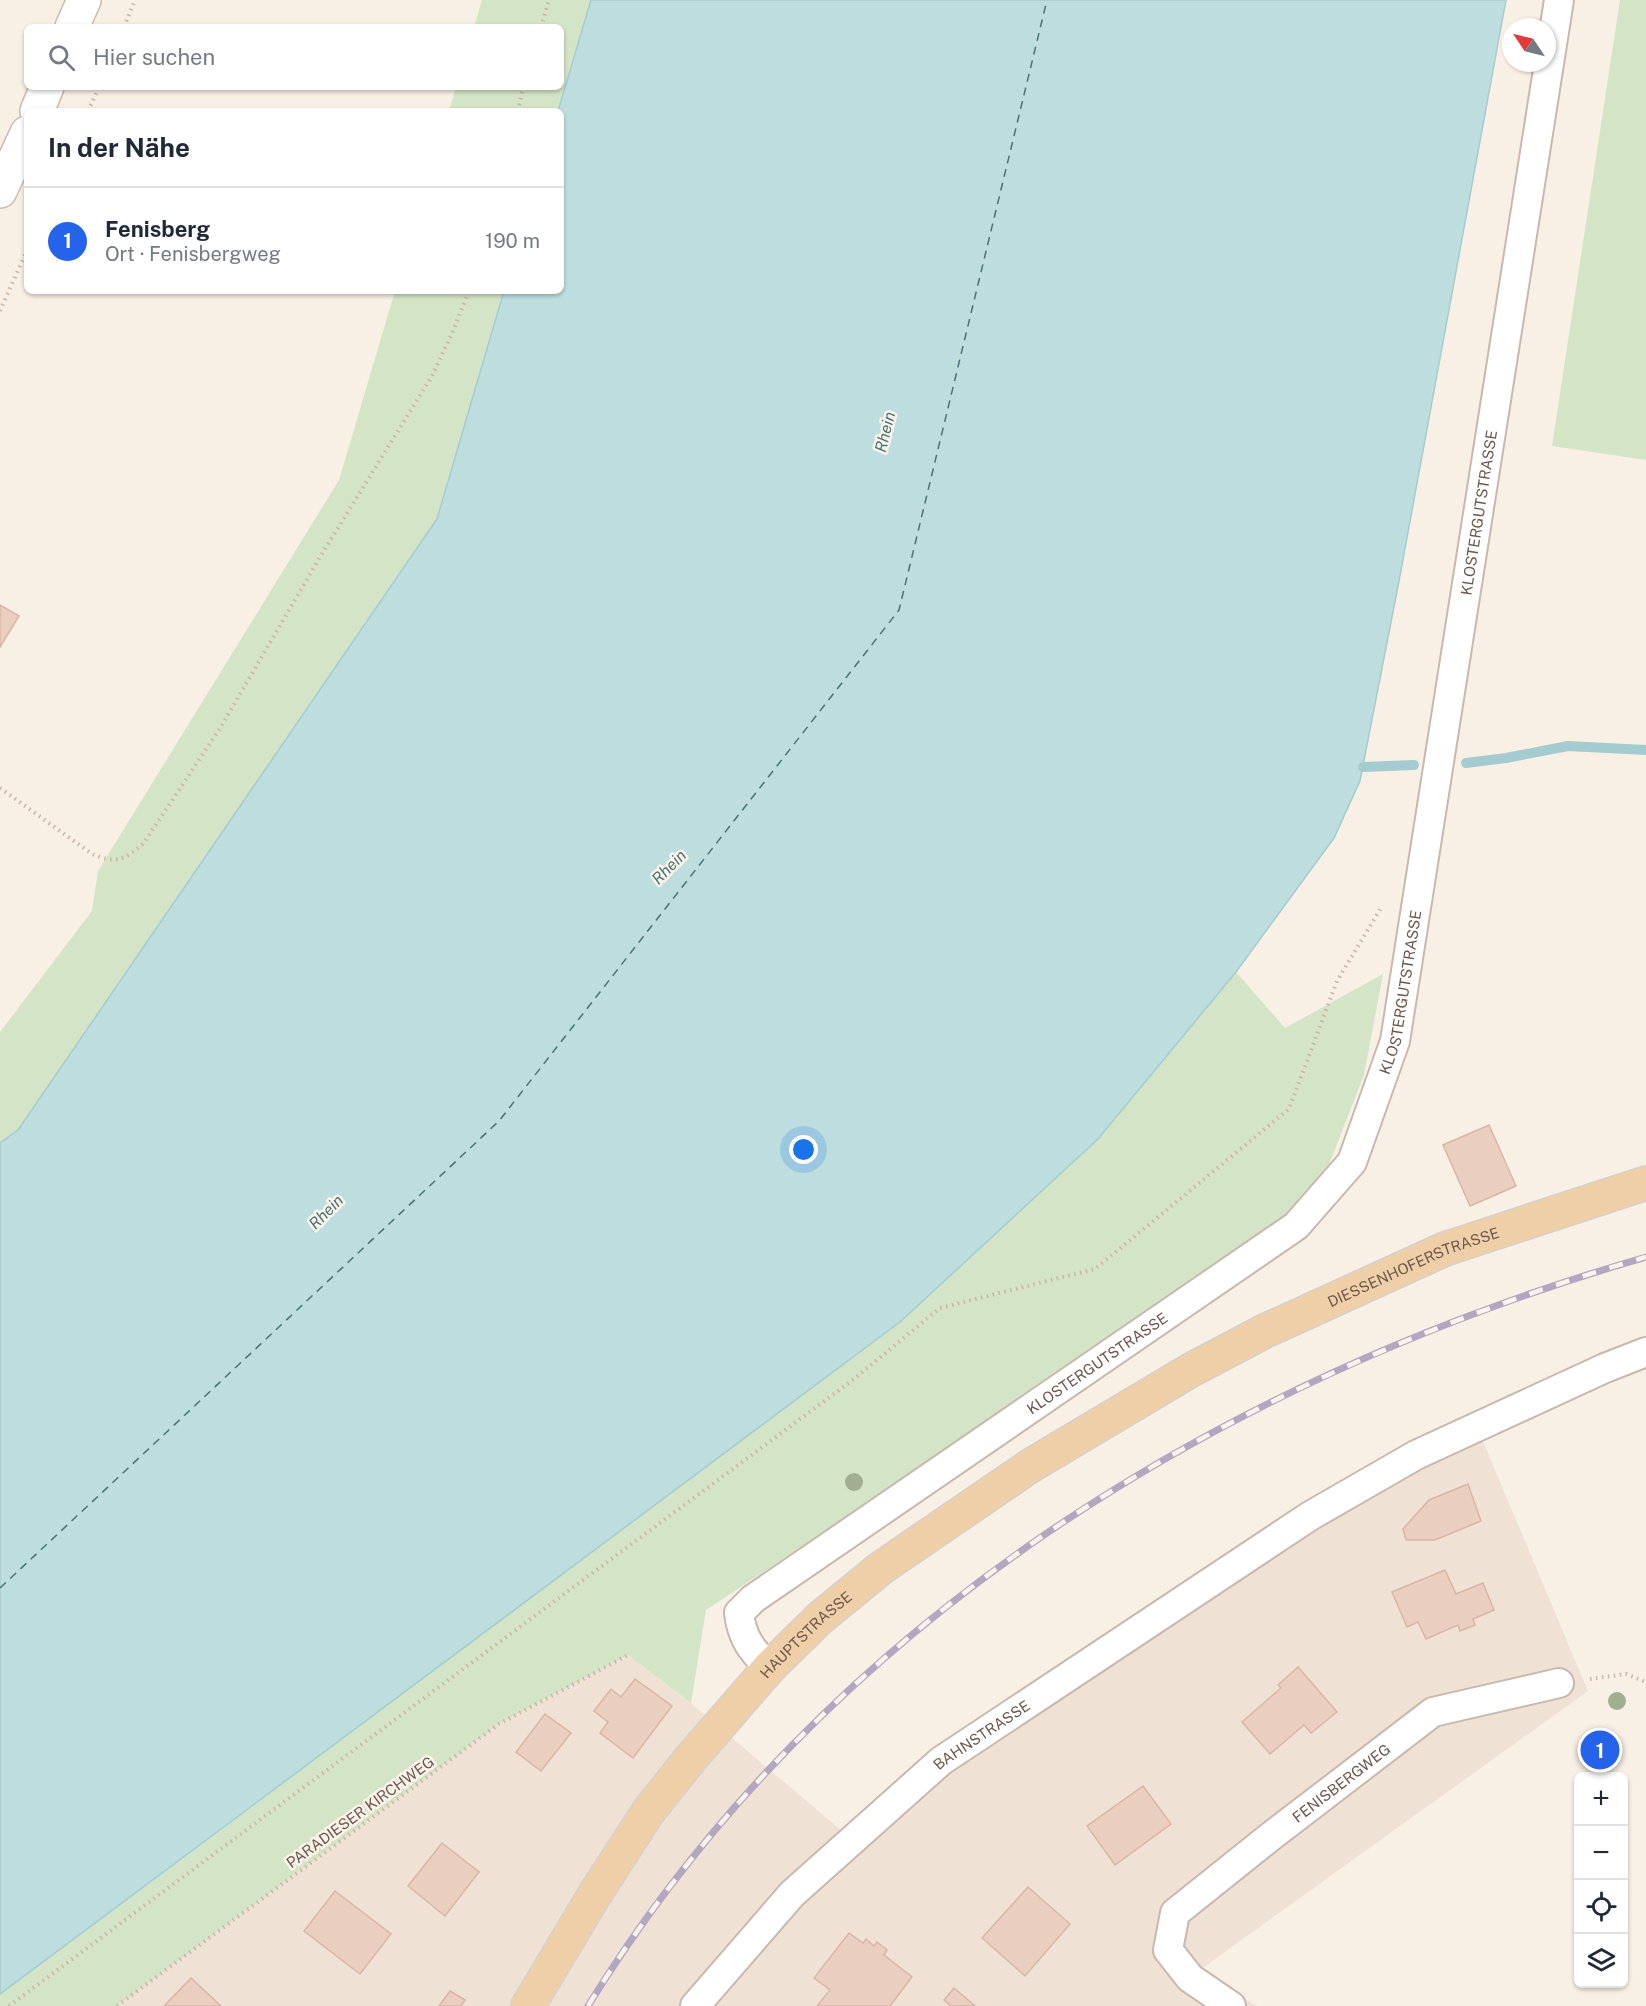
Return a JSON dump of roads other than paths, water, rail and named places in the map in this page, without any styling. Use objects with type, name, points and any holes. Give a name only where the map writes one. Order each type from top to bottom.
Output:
[{"type":"main road","points":[[73,24],[84,0]]},
{"type":"main road","points":[[38,108],[46,90]]},
{"type":"main road","points":[[0,191],[24,139]]},
{"type":"main road","name":"DIESSENHOFERSTRASSE","points":[[1191,1370],[1265,1331],[1445,1249],[1646,1183]]},
{"type":"main road","name":"HAUPTSTRASSE","points":[[528,2006],[595,1894],[648,1812],[691,1758],[769,1668],[820,1618],[881,1568],[1030,1466],[1191,1370]]},
{"type":"street","name":"KLOSTERGUTSTRASSE","points":[[769,1668],[752,1650],[741,1629],[740,1613],[753,1599],[1296,1226],[1352,1162],[1395,1041],[1559,0]]},
{"type":"street","name":"BAHNSTRASSE","points":[[695,2006],[792,1894],[941,1761],[1310,1516],[1416,1455],[1605,1368],[1646,1352]]},
{"type":"street","name":"FENISBERGWEG","points":[[1231,2006],[1190,1978],[1168,1950],[1175,1913],[1433,1712],[1559,1683]]},
{"type":"water","name":"Rhein","points":[[591,0],[1506,0],[1360,781],[1334,838],[1236,972],[1098,1139],[900,1322],[0,1994],[0,1143],[18,1130],[437,519],[503,294],[564,294],[564,108],[559,108]]},
{"type":"waterway","points":[[1466,763],[1568,746],[1646,750]]},
{"type":"waterway","points":[[1363,767],[1414,765]]},
{"type":"railway","points":[[588,2006],[684,1869],[793,1744],[914,1633],[1046,1534],[1187,1447],[1335,1372],[1488,1309],[1646,1257]]},
{"type":"place","name":"Fenisberg","points":[[1600,1750]]}]
